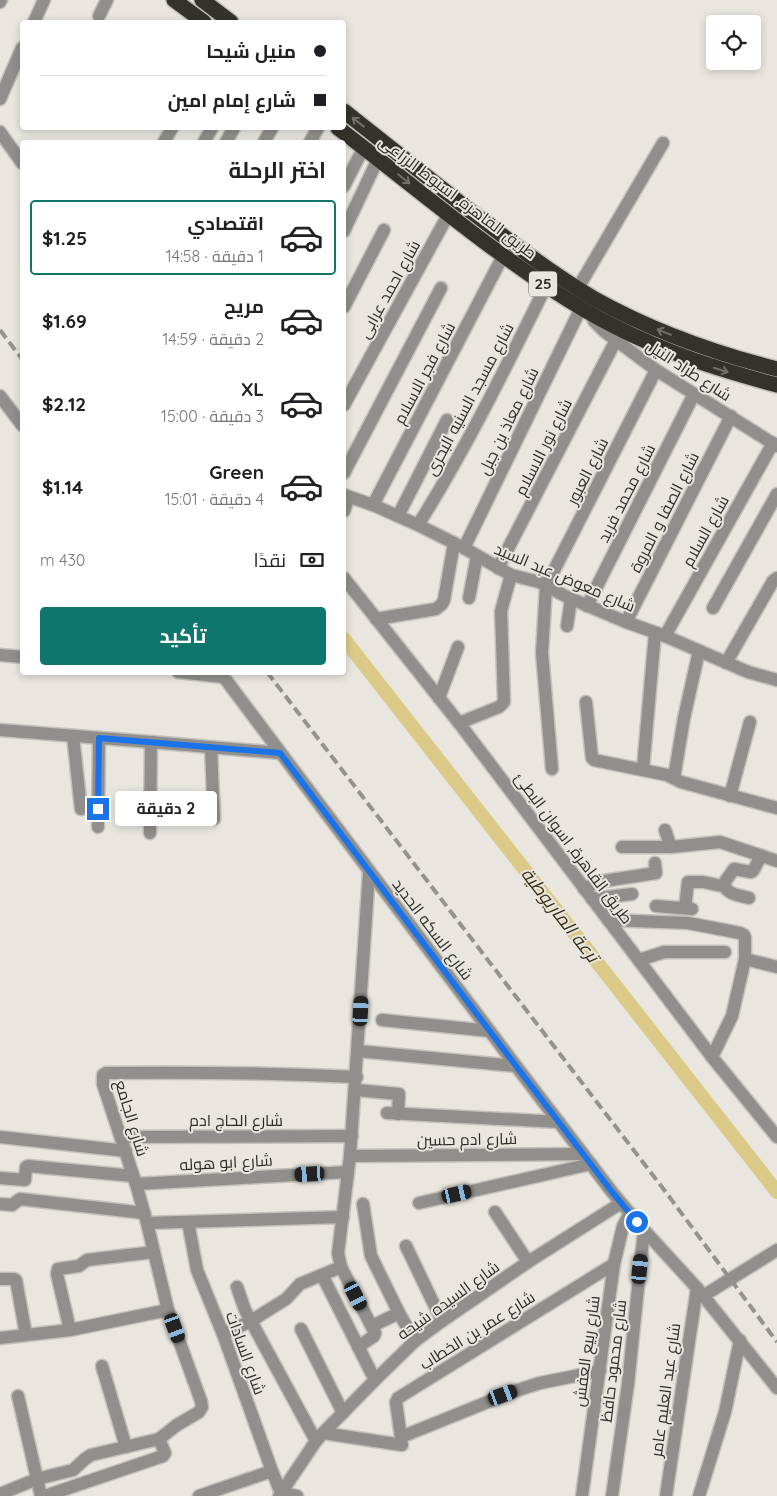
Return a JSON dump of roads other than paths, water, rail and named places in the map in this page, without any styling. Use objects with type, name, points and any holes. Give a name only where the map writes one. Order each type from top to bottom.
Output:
[{"type":"highway","points":[[174,0],[201,20]]},
{"type":"highway","points":[[202,0],[228,20]]},
{"type":"highway","name":"طريق القاهرة, اسيوط الزراعى","points":[[346,113],[488,225],[578,288],[614,309],[650,326],[720,352],[777,369]]},
{"type":"highway","name":"طريق القاهرة, اسيوط الزراعى","points":[[341,130],[503,256],[586,311],[681,356],[727,372],[777,385]]},
{"type":"street","points":[[35,20],[44,0]]},
{"type":"street","points":[[99,16],[107,0]]},
{"type":"street","points":[[0,99],[20,53]]},
{"type":"street","points":[[0,132],[20,160]]},
{"type":"street","points":[[578,288],[663,143]]},
{"type":"street","points":[[346,182],[364,147]]},
{"type":"street","points":[[346,227],[378,159]]},
{"type":"street","name":"شارع احمد عرابى","points":[[346,402],[448,215]]},
{"type":"street","points":[[346,303],[384,230]]},
{"type":"street","name":"شارع فجر الاسلام","points":[[374,505],[503,256]]},
{"type":"street","name":"شارع مسجد السنيه البحرى","points":[[418,525],[443,485],[546,286]]},
{"type":"street","points":[[346,469],[441,288]]},
{"type":"street","name":"شارع طراد النيل","points":[[586,311],[599,327],[656,370],[775,444]]},
{"type":"street","name":"شارع معاذ بن جبل","points":[[376,619],[440,607],[444,600],[459,546],[586,311]]},
{"type":"street","name":"شارع نور الاسلام","points":[[498,568],[616,340]]},
{"type":"street","name":"شارع العبور","points":[[546,586],[656,370]]},
{"type":"street","name":"شارع محمد فريد","points":[[587,606],[694,394]]},
{"type":"street","points":[[0,396],[20,422]]},
{"type":"street","name":"شارع الصفا و المروة","points":[[626,622],[731,416]]},
{"type":"street","points":[[398,516],[447,420]]},
{"type":"street","name":"شارع السلام","points":[[660,634],[775,444]]},
{"type":"street","points":[[713,608],[777,494]]},
{"type":"street","name":"شارع معوض عبد السيد","points":[[346,496],[374,505],[418,525],[511,575],[539,582],[587,606],[660,634],[748,672],[777,680]]},
{"type":"street","points":[[469,598],[477,556]]},
{"type":"street","points":[[459,724],[499,707],[504,702],[501,611],[511,575]]},
{"type":"street","points":[[726,663],[777,578]]},
{"type":"street","name":"طريق القاهرة, اسوان البطئ","points":[[346,581],[439,698],[712,1056],[777,1137]]},
{"type":"street","points":[[546,586],[542,653],[552,769]]},
{"type":"street","points":[[566,626],[572,599]]},
{"type":"street","points":[[642,769],[660,634]]},
{"type":"street","points":[[439,698],[458,647]]},
{"type":"street","points":[[674,778],[684,718],[699,651]]},
{"type":"street","points":[[0,655],[20,657]]},
{"type":"street","name":"شارع السكه الحديد","points":[[222,675],[587,1159],[644,1230],[740,1340],[777,1388]]},
{"type":"street","points":[[586,702],[592,759],[667,774],[681,782],[777,808]]},
{"type":"street","points":[[730,796],[750,722]]},
{"type":"street","points":[[0,730],[280,753]]},
{"type":"street","points":[[73,736],[81,809]]},
{"type":"street","points":[[98,827],[99,738]]},
{"type":"street","points":[[150,833],[151,742]]},
{"type":"street","points":[[211,748],[214,819]]},
{"type":"street","points":[[665,830],[671,847]]},
{"type":"street","points":[[622,848],[671,847],[720,842],[777,861]]},
{"type":"street","points":[[724,885],[734,869],[753,871],[761,856]]},
{"type":"street","points":[[588,894],[596,882],[656,873],[655,863]]},
{"type":"street","points":[[358,1347],[374,1336],[375,1332],[341,1267],[338,1253],[352,1136],[369,872]]},
{"type":"street","points":[[656,906],[688,908],[688,882],[724,885]]},
{"type":"street","points":[[724,885],[730,893],[749,898]]},
{"type":"street","points":[[588,894],[632,894]]},
{"type":"street","points":[[608,920],[688,923],[742,933],[745,938],[745,959],[732,1016],[712,1056]]},
{"type":"street","points":[[638,960],[664,952],[725,952]]},
{"type":"street","points":[[745,959],[777,967]]},
{"type":"street","points":[[382,1020],[490,1031]]},
{"type":"street","points":[[358,1051],[516,1066]]},
{"type":"street","name":"شارع الجامع","points":[[160,1439],[177,1425],[199,1412],[202,1401],[168,1310],[126,1151],[103,1084],[103,1075],[106,1073],[237,1073],[356,1084]]},
{"type":"street","points":[[356,1084],[399,1094],[392,1114],[559,1122]]},
{"type":"street","name":"شارع الحاج ادم","points":[[121,1137],[352,1136]]},
{"type":"street","points":[[0,1137],[126,1151]]},
{"type":"street","name":"شارع ادم حسين","points":[[350,1156],[587,1159]]},
{"type":"street","points":[[419,1203],[587,1159]]},
{"type":"street","name":"شارع ابو هوله","points":[[0,1178],[25,1180],[26,1167],[28,1166],[134,1180],[348,1172]]},
{"type":"street","points":[[0,1204],[12,1205],[20,1199],[145,1218],[188,1222],[343,1217]]},
{"type":"street","points":[[363,1204],[371,1256],[415,1341]]},
{"type":"street","name":"شارع السيده شيحه","points":[[280,1494],[320,1437],[415,1341],[528,1262],[626,1208]]},
{"type":"street","name":"شارع ربيع العفش","points":[[582,1496],[614,1264],[626,1208]]},
{"type":"street","points":[[495,1212],[528,1262]]},
{"type":"street","name":"شارع السادات","points":[[188,1222],[197,1270],[223,1334],[280,1494]]},
{"type":"street","name":"شارع محمود حافظ","points":[[612,1496],[628,1384],[644,1230]]},
{"type":"street","points":[[406,1246],[442,1321]]},
{"type":"street","points":[[700,1292],[777,1251]]},
{"type":"street","points":[[70,1330],[57,1274],[58,1269],[80,1266],[87,1260],[154,1252]]},
{"type":"street","name":"شارع عمر بن الخطاب","points":[[401,1441],[396,1402],[398,1398],[614,1264]]},
{"type":"street","points":[[223,1334],[251,1321],[286,1298],[300,1284],[341,1267]]},
{"type":"street","points":[[322,1275],[375,1380]]},
{"type":"street","points":[[0,1279],[16,1280],[26,1335]]},
{"type":"street","points":[[237,1286],[251,1321],[320,1437],[401,1441],[515,1391],[540,1383],[600,1370]]},
{"type":"street","name":"شارع عبد العليم عامر","points":[[666,1496],[700,1292]]},
{"type":"street","points":[[0,1338],[70,1330],[168,1310]]},
{"type":"street","points":[[372,1326],[399,1313]]},
{"type":"street","points":[[301,1330],[343,1413]]},
{"type":"street","points":[[699,1496],[725,1412],[740,1340]]},
{"type":"street","points":[[102,1366],[126,1447]]},
{"type":"street","points":[[18,1396],[41,1496]]},
{"type":"street","points":[[0,1494],[38,1479],[73,1470],[91,1455],[160,1439],[165,1453],[164,1456],[46,1496]]},
{"type":"street","points":[[199,1496],[272,1471]]},
{"type":"street","points":[[280,1494],[298,1496]]},
{"type":"waterway","name":"ترعة الماريوطية","points":[[346,642],[777,1192]]},
{"type":"railway","points":[[0,330],[20,356]]},
{"type":"railway","points":[[269,675],[665,1191],[777,1342]]}]
